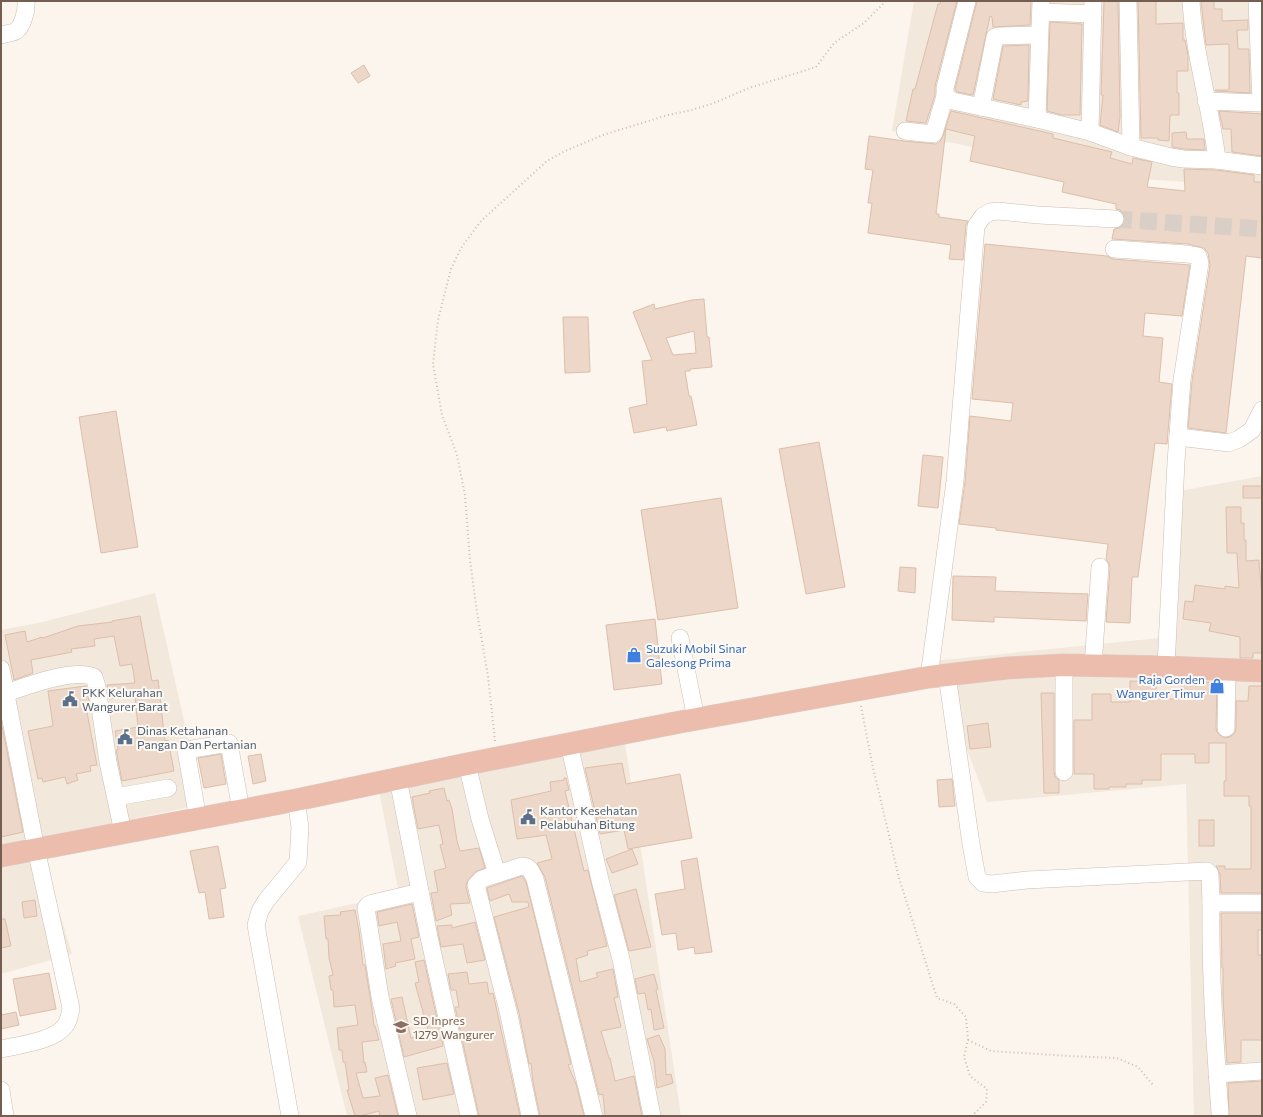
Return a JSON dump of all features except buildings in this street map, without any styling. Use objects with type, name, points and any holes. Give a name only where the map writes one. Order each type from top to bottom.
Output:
[{"type":"highway","points":[[1,856],[36,850],[57,844],[296,800],[467,764],[696,719],[938,676],[1007,668],[1064,665],[1262,671]]},
{"type":"street","points":[[905,131],[934,133],[945,96],[947,76],[967,1]]},
{"type":"street","points":[[1128,1],[1131,147]]},
{"type":"street","points":[[1191,1],[1196,46],[1214,137],[1217,160]]},
{"type":"street","points":[[1206,101],[1261,103],[1257,1]]},
{"type":"street","points":[[1037,119],[1041,6],[1093,7],[1090,132]]},
{"type":"street","points":[[1,35],[15,31],[20,27],[25,8]]},
{"type":"street","points":[[981,107],[995,37],[1039,35]]},
{"type":"street","points":[[945,96],[953,101],[1090,132],[1131,147],[1183,159],[1217,160],[1262,166]]},
{"type":"street","points":[[1115,219],[1038,215],[998,211],[990,212],[983,216],[976,226],[938,676],[977,877],[983,883],[992,884],[1027,880],[1207,871],[1210,874],[1211,965],[1220,1113]]},
{"type":"street","points":[[1114,249],[1187,254],[1198,256],[1200,263],[1182,380],[1166,667]]},
{"type":"street","points":[[1178,437],[1230,442],[1239,440],[1252,430],[1262,410]]},
{"type":"street","points":[[1093,665],[1100,567]]},
{"type":"street","points":[[680,638],[696,719]]},
{"type":"street","points":[[1064,665],[1064,772]]},
{"type":"street","points":[[1,670],[36,850],[71,1008],[66,1025],[57,1033],[31,1042],[1,1049]]},
{"type":"street","points":[[1226,728],[1227,671]]},
{"type":"street","points":[[6,693],[48,680],[82,674],[94,676],[97,687],[102,729],[123,832]]},
{"type":"street","points":[[198,819],[186,750],[229,743],[241,810]]},
{"type":"street","points":[[569,744],[600,880],[621,959],[652,1116]]},
{"type":"street","points":[[467,764],[480,819],[497,874]]},
{"type":"street","points":[[398,779],[420,892],[469,1116]]},
{"type":"street","points":[[116,797],[168,788]]},
{"type":"street","points":[[290,1116],[256,925],[260,911],[266,901],[298,862],[300,827],[296,800]]},
{"type":"street","points":[[530,1116],[509,1015],[476,885],[482,879],[522,866],[529,868],[535,879],[594,1116]]},
{"type":"street","points":[[408,1116],[380,997],[366,908],[368,905],[373,903],[420,892]]},
{"type":"street","points":[[1211,904],[1262,903]]},
{"type":"street","points":[[1217,1074],[1262,1071]]},
{"type":"street","points":[[1,1090],[5,1116]]},
{"type":"path","points":[[497,758],[488,676],[470,560],[465,495],[458,455],[442,415],[433,364],[438,320],[451,269],[461,248],[481,221],[548,161],[566,151],[603,136],[668,115],[692,110],[714,103],[749,88],[816,67],[834,43],[864,23],[886,1]]},
{"type":"path","points":[[858,689],[872,764],[899,878],[937,998],[954,1004],[966,1017],[968,1040],[964,1057],[970,1076],[986,1089],[986,1102],[972,1116]]},
{"type":"path","points":[[968,1040],[991,1051],[1116,1058],[1138,1067],[1154,1085]]},
{"type":"shaded area","points":[[914,1],[1262,1],[1262,187],[1129,178],[892,131]]},
{"type":"shaded area","points":[[1262,476],[1262,1116],[1194,1116],[1186,784],[987,802],[933,661],[1170,637],[1180,491]]},
{"type":"shaded area","points":[[155,593],[203,804],[37,840],[72,954],[1,974],[1,630],[43,622]]},
{"type":"shaded area","points":[[622,723],[681,1116],[347,1116],[298,916],[399,894],[376,775]]},
{"type":"tunnel","points":[[1115,219],[1262,229]]},
{"type":"place","name":"Suzuki Mobil Sinar Galesong Prima","points":[[634,655]]},
{"type":"place","name":"Raja Gorden Wangurer Timur","points":[[1217,686]]},
{"type":"place","name":"PKK Kelurahan Wangurer Barat","points":[[70,699]]},
{"type":"place","name":"Dinas Ketahanan Pangan Dan Pertanian","points":[[125,737]]},
{"type":"place","name":"Kantor Kesehatan Pelabuhan Bitung","points":[[528,817]]},
{"type":"place","name":"SD Inpres 1279 Wangurer","points":[[401,1027]]}]
